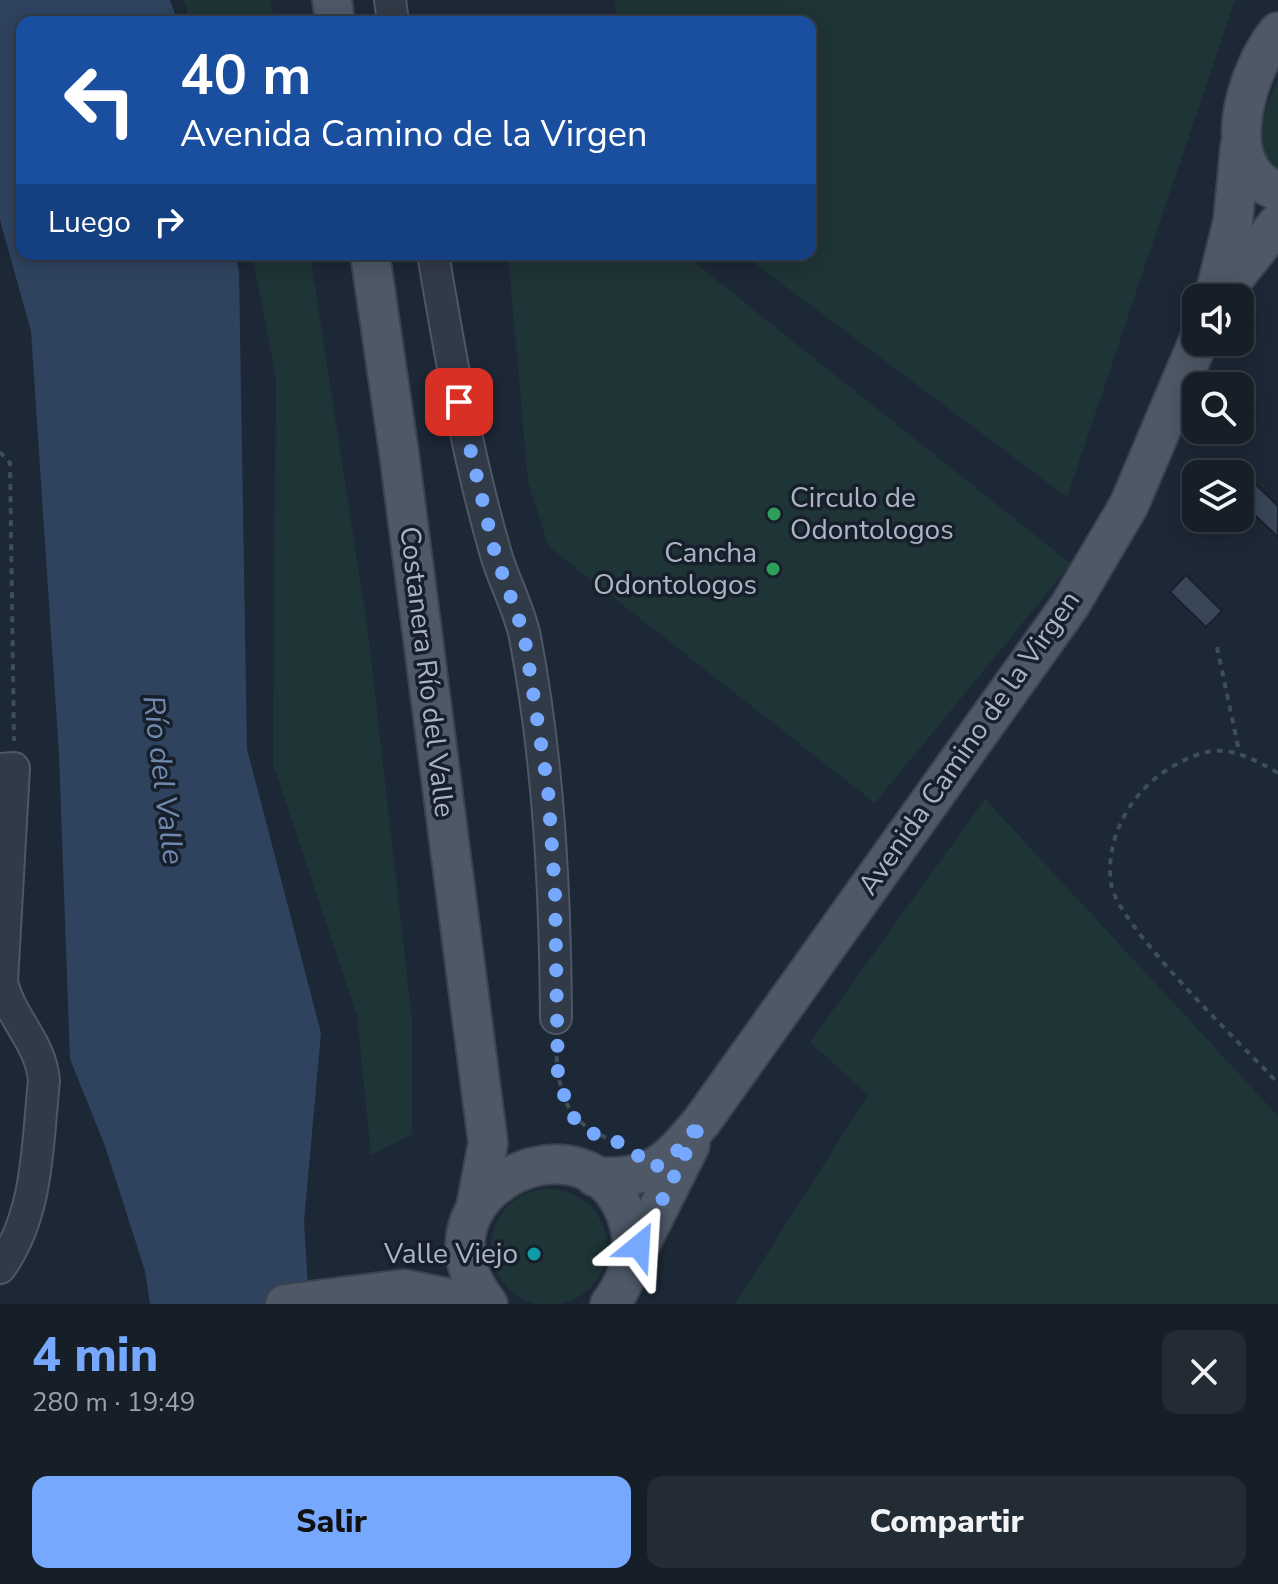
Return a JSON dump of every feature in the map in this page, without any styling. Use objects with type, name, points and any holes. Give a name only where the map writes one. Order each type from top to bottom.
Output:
[{"type":"main road","points":[[1219,284],[1233,221],[1244,113],[1258,70],[1277,32]]},
{"type":"main road","points":[[1240,144],[1248,171],[1267,187],[1278,191]]},
{"type":"main road","points":[[1228,284],[1278,223]]},
{"type":"main road","name":"Costanera Río del Valle","points":[[371,260],[399,453],[488,1143],[472,1220],[470,1273],[488,1304]]},
{"type":"main road","name":"Avenida Camino de la Virgen","points":[[595,1177],[627,1178],[653,1169],[677,1151],[702,1121],[1070,605],[1129,505],[1192,356]]},
{"type":"main road","name":"Costanera Río del Valle","points":[[480,1092],[504,1131],[524,1149],[595,1177]]},
{"type":"main road","name":"Avenida Camino de la Virgen","points":[[610,1304],[623,1287],[632,1261],[702,1121]]},
{"type":"main road","points":[[404,1289],[431,1272],[472,1220],[491,1187],[510,1173],[533,1165],[556,1163]]},
{"type":"main road","points":[[595,1177],[613,1193],[626,1214],[632,1237],[632,1261]]},
{"type":"main road","points":[[285,1304],[404,1289],[478,1304]]},
{"type":"street","points":[[434,260],[463,422],[495,553],[524,634],[548,789],[555,892],[556,1018]]},
{"type":"street","points":[[0,1268],[24,1228],[44,1081],[43,1064],[6,1002],[2,982],[7,769]]},
{"type":"path","points":[[0,452],[10,463],[7,769]]},
{"type":"path","points":[[1217,647],[1239,751]]},
{"type":"path","points":[[1278,773],[1239,751],[1194,753],[1147,782],[1114,833],[1111,885],[1136,932],[1278,1083]]},
{"type":"path","points":[[556,1018],[558,1080],[573,1117],[594,1134],[626,1145],[653,1169]]},
{"type":"green space","points":[[183,0],[271,0],[273,16],[189,16]]},
{"type":"green space","points":[[614,0],[1235,0],[1067,497],[750,260],[816,260],[816,16],[617,16]]},
{"type":"green space","points":[[1278,79],[1278,173],[1263,152],[1261,140],[1264,116]]},
{"type":"green space","points":[[253,260],[311,260],[368,632],[412,1020],[412,1134],[371,1155],[357,1016],[273,764],[276,378]]},
{"type":"green space","name":"Circulo de Odontologos","points":[[509,260],[691,260],[1071,564],[875,803],[549,547],[528,482]]},
{"type":"green space","points":[[985,799],[1278,1116],[1278,1304],[735,1304],[868,1095],[810,1042]]},
{"type":"green space","points":[[538,1190],[560,1190],[581,1199],[597,1215],[606,1236],[606,1258],[597,1279],[581,1295],[560,1304],[538,1304],[517,1295],[501,1279],[492,1258],[492,1236],[501,1215],[517,1199]]},
{"type":"water","name":"Río del Valle","points":[[0,0],[170,0],[176,16],[16,16],[16,260],[236,260],[239,272],[247,749],[321,1033],[304,1221],[309,1304],[150,1304],[145,1271],[105,1146],[70,1059],[59,754],[31,331],[0,220]]},
{"type":"building","points":[[1254,483],[1278,506],[1278,537],[1254,514]]},
{"type":"building","points":[[1186,575],[1222,611],[1206,627],[1170,592]]},
{"type":"place","name":"Circulo de Odontologos","points":[[774,514]]},
{"type":"place","name":"Cancha Odontologos","points":[[773,569]]},
{"type":"place","name":"Valle Viejo","points":[[534,1254]]},
{"type":"route","points":[[459,402],[495,553],[524,634],[548,789],[555,892],[558,1080],[573,1117],[594,1134],[626,1145],[653,1169],[677,1151],[702,1121],[639,1246]]}]
